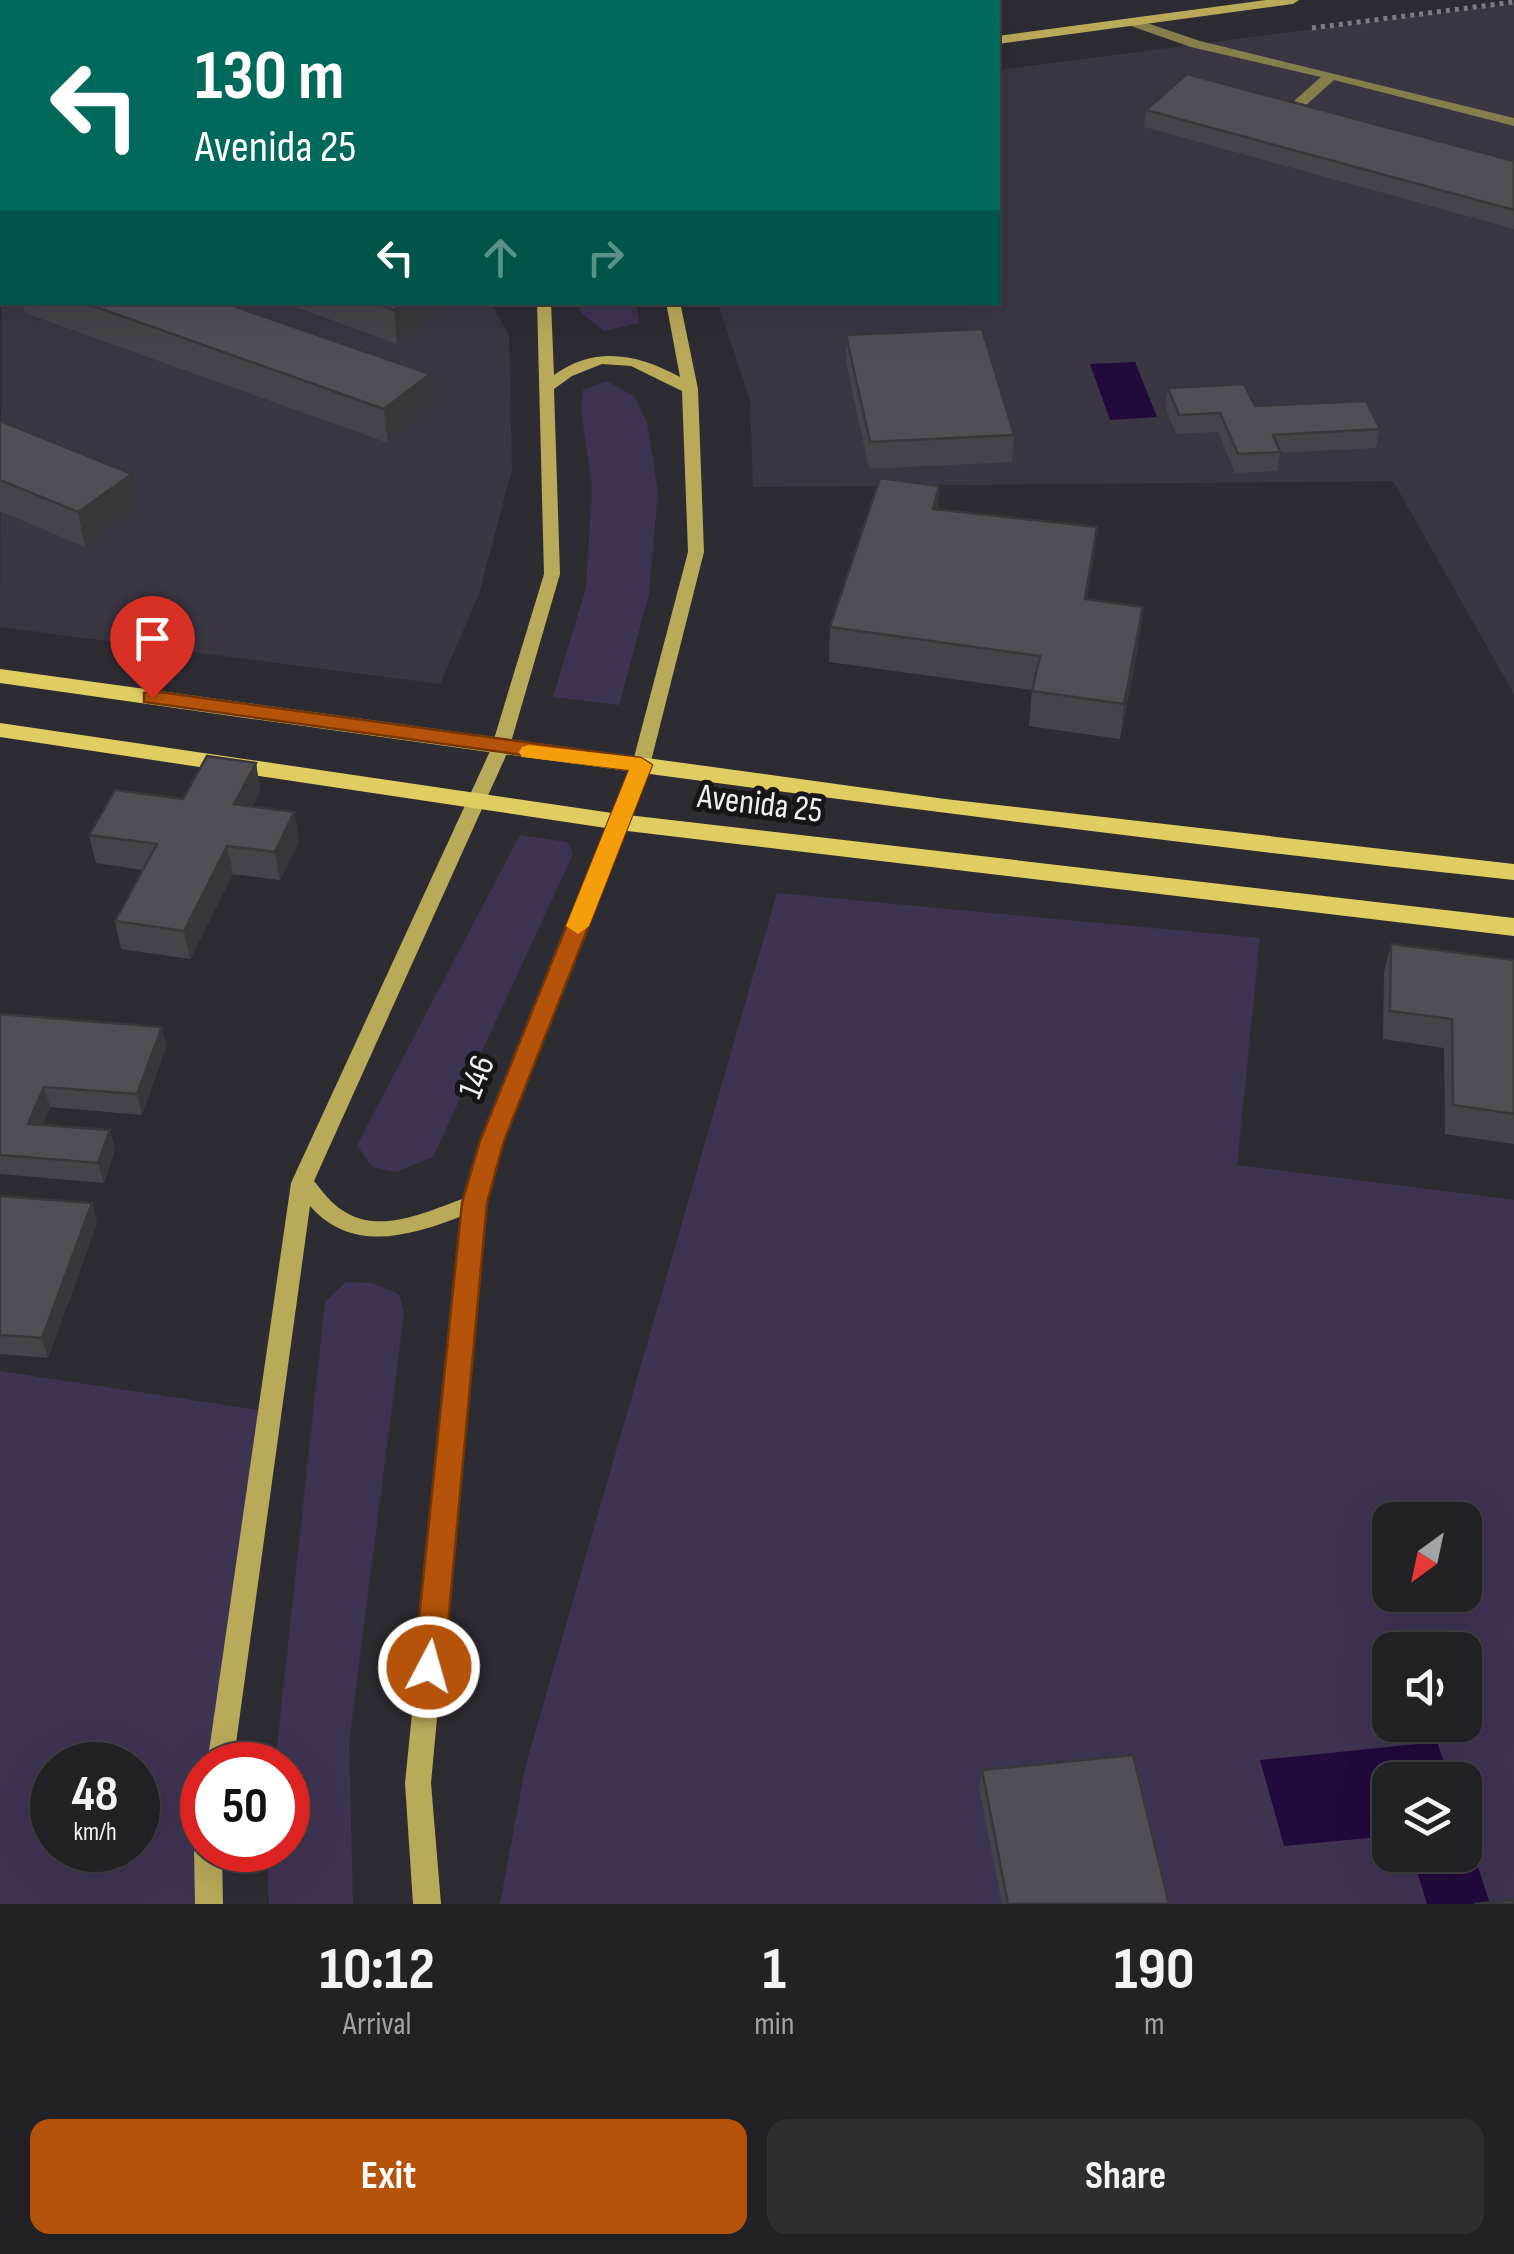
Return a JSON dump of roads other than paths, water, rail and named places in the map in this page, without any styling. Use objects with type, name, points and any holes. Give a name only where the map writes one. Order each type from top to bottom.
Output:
[{"type":"main road","points":[[1000,40],[1293,0]]},
{"type":"main road","points":[[223,1742],[302,1183],[500,748],[552,574],[544,305]]},
{"type":"main road","name":"146","points":[[426,1904],[418,1783],[474,1203],[492,1141],[641,765],[696,552],[690,389],[674,305]]},
{"type":"main road","points":[[547,386],[575,364],[600,359],[650,365],[690,389]]},
{"type":"main road","name":"Avenida 25","points":[[0,676],[500,748],[1266,846],[1514,872]]},
{"type":"main road","name":"Avenida 25","points":[[0,730],[619,822],[1514,927]]},
{"type":"main road","points":[[302,1183],[335,1218],[371,1232],[404,1228],[474,1203]]},
{"type":"main road","points":[[208,1872],[209,1904]]},
{"type":"lane","points":[[1132,22],[1196,44],[1514,122]]},
{"type":"lane","points":[[1300,103],[1331,75]]}]
